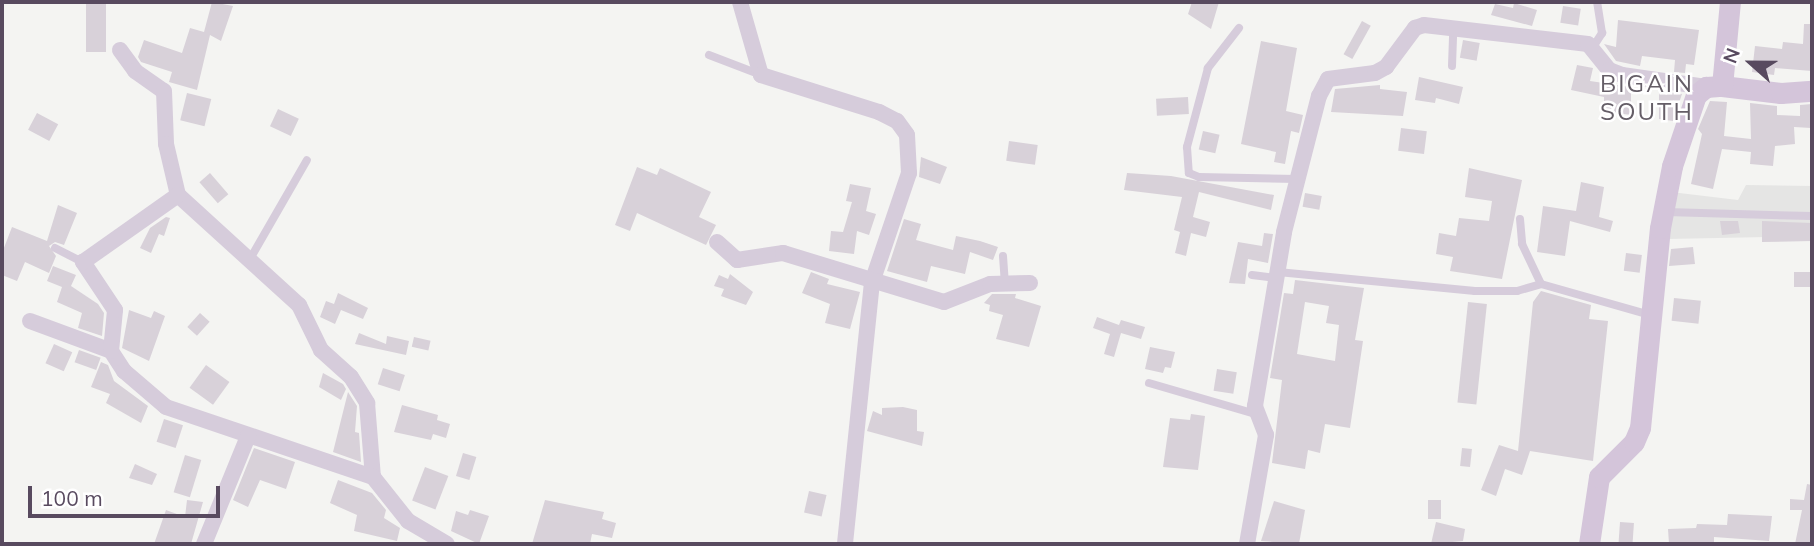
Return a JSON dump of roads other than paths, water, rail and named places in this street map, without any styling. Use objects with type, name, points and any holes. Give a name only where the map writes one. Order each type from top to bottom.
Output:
[{"type":"street","points":[[740,2],[761,75],[878,111],[897,121],[907,135],[911,169],[872,282],[845,544]]},
{"type":"street","points":[[1714,87],[1730,2]]},
{"type":"street","points":[[1247,544],[1266,435],[1259,415],[1258,388],[1297,179],[1328,79],[1338,74],[1368,75],[1386,67],[1415,28],[1593,47],[1609,69],[1622,75],[1754,92],[1812,91]]},
{"type":"street","points":[[120,50],[135,71],[164,91],[166,144],[178,195],[299,305],[321,350],[351,377],[368,403],[373,478]]},
{"type":"street","points":[[1589,544],[1599,477],[1634,442],[1640,428],[1663,212],[1680,131],[1696,95],[1714,87]]},
{"type":"street","points":[[111,351],[115,310],[83,262],[178,195]]},
{"type":"street","points":[[716,243],[737,260],[783,253],[818,261],[872,282],[944,302],[1006,282],[1030,283]]},
{"type":"street","points":[[30,321],[111,351],[153,400],[248,436],[373,478],[408,521],[447,544]]},
{"type":"street","points":[[204,544],[248,436]]},
{"type":"lane","points":[[1593,47],[1602,33],[1597,2]]},
{"type":"lane","points":[[1239,28],[1208,68],[1187,147],[1189,173],[1199,177],[1297,179]]},
{"type":"lane","points":[[1452,66],[1453,30]]},
{"type":"lane","points":[[709,55],[761,75]]},
{"type":"lane","points":[[250,259],[307,160]]},
{"type":"lane","points":[[1663,212],[1812,216]]},
{"type":"lane","points":[[1520,219],[1522,244],[1541,284]]},
{"type":"lane","points":[[55,248],[83,262]]},
{"type":"lane","points":[[1003,256],[1006,282]]},
{"type":"lane","points":[[1252,275],[1475,291],[1517,291],[1541,284],[1650,315]]},
{"type":"lane","points":[[1149,383],[1259,415]]},
{"type":"district","name":"BIGAIN SOUTH","points":[[1647,98]]}]
